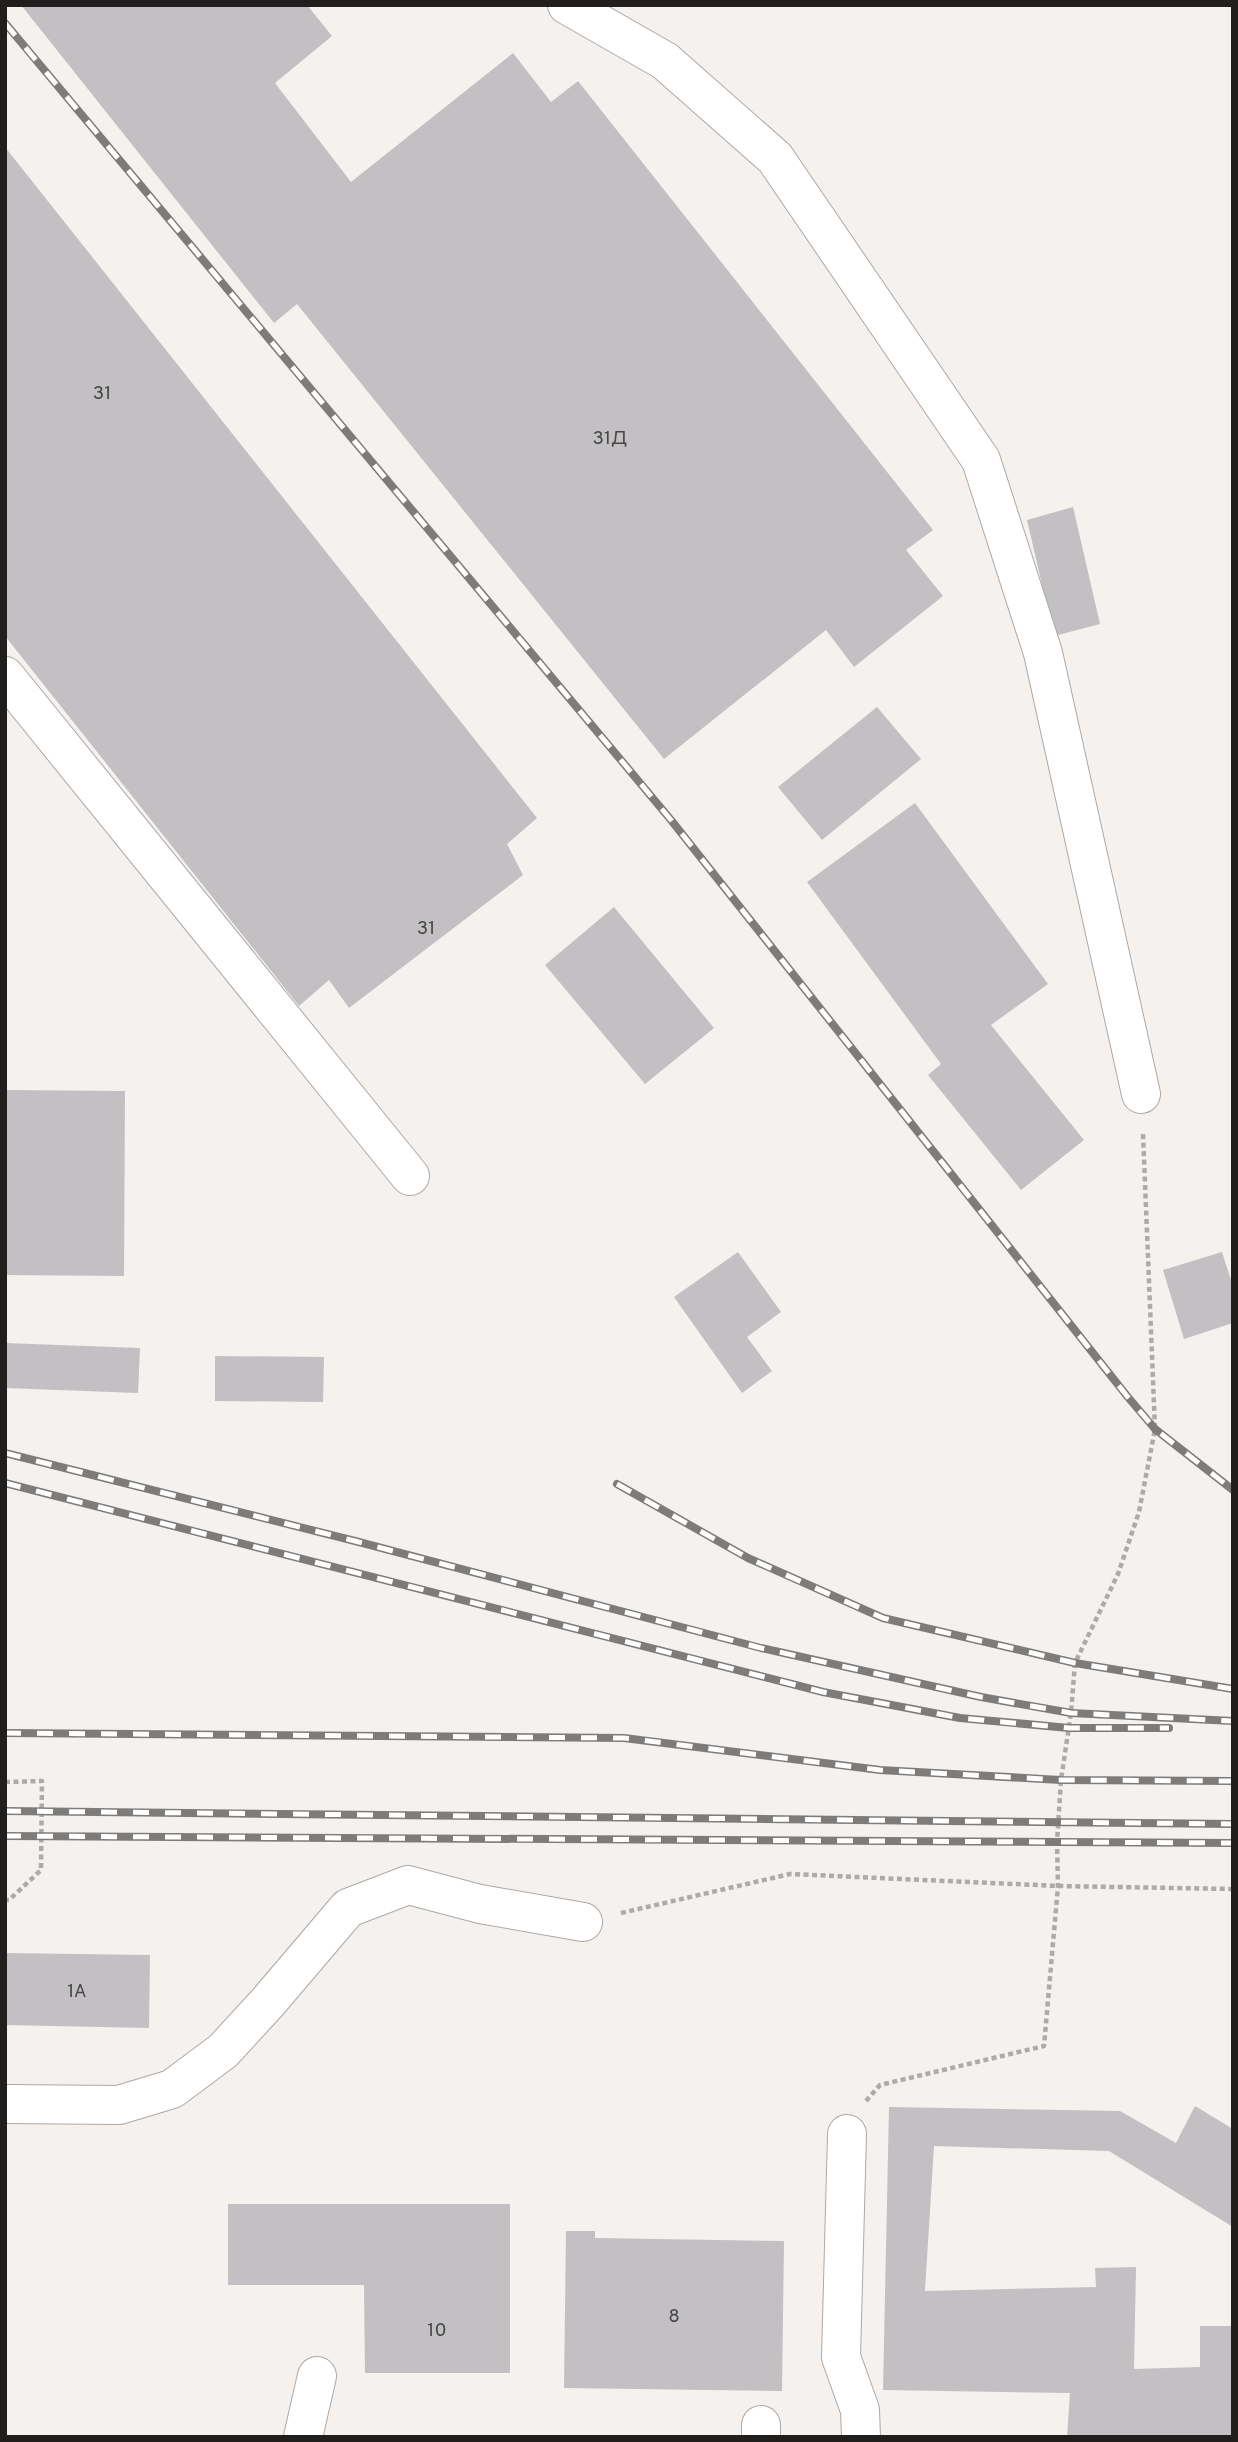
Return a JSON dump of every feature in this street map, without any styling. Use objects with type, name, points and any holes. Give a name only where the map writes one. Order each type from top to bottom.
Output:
[{"type":"lane","points":[[567,5],[665,61],[775,158],[981,460],[1043,653],[1141,1094]]},
{"type":"lane","points":[[5,676],[410,1176]]},
{"type":"lane","points":[[5,2104],[120,2105],[172,2089],[223,2051],[348,1908],[408,1885],[480,1904],[583,1922]]},
{"type":"lane","points":[[848,2134],[841,2357],[860,2410],[861,2437]]},
{"type":"lane","points":[[303,2437],[317,2375]]},
{"type":"path","points":[[848,2134],[867,2099],[880,2085],[1044,2046],[1058,1886],[1060,1790],[1075,1663],[1118,1574],[1139,1512],[1155,1429],[1141,1094]]},
{"type":"path","points":[[5,1782],[42,1781],[43,1812],[41,1870],[9,1900],[5,1900]]},
{"type":"path","points":[[583,1922],[790,1874],[1058,1886],[1233,1889]]},
{"type":"building","points":[[21,5],[307,5],[332,36],[275,83],[351,182],[513,53],[551,102],[578,81],[933,530],[906,550],[943,596],[854,667],[826,630],[664,759],[297,304],[274,323]]},
{"type":"building","points":[[5,147],[537,818],[507,844],[523,875],[349,1008],[329,980],[299,1006],[5,636]]},
{"type":"building","points":[[1073,507],[1100,624],[1054,636],[1027,520]]},
{"type":"building","points":[[877,707],[921,759],[822,840],[778,787]]},
{"type":"building","points":[[915,803],[1048,984],[991,1025],[1084,1140],[1021,1190],[928,1075],[941,1064],[807,882]]},
{"type":"building","points":[[614,907],[714,1028],[645,1084],[545,965]]},
{"type":"building","points":[[5,1090],[125,1091],[124,1276],[5,1275]]},
{"type":"building","points":[[738,1252],[781,1312],[747,1337],[772,1371],[742,1393],[674,1297]]},
{"type":"building","points":[[1222,1252],[1233,1286],[1233,1323],[1184,1339],[1163,1270]]},
{"type":"building","points":[[5,1343],[140,1348],[138,1393],[5,1388]]},
{"type":"building","points":[[215,1356],[324,1357],[323,1402],[215,1401]]},
{"type":"building","points":[[5,1953],[150,1955],[149,2028],[5,2025]]},
{"type":"building","points":[[1195,2106],[1233,2129],[1233,2227],[1109,2151],[934,2146],[925,2291],[1096,2287],[1095,2268],[1136,2267],[1134,2369],[1200,2367],[1200,2326],[1233,2326],[1233,2437],[1067,2437],[1070,2393],[883,2390],[889,2107],[1120,2111],[1176,2143]]},
{"type":"building","points":[[228,2204],[510,2204],[510,2373],[365,2373],[364,2285],[228,2285]]},
{"type":"building","points":[[566,2231],[595,2231],[595,2238],[784,2241],[782,2391],[564,2388]]},
{"type":"railway","points":[[5,23],[671,820],[1127,1396],[1155,1429],[1233,1490]]},
{"type":"railway","points":[[5,1453],[355,1541],[761,1648],[981,1697],[1071,1713],[1233,1721]]},
{"type":"railway","points":[[5,1483],[823,1692],[960,1718],[1069,1728],[1169,1728]]},
{"type":"railway","points":[[617,1484],[748,1558],[883,1618],[1075,1663],[1233,1689]]},
{"type":"railway","points":[[5,1733],[624,1738],[880,1770],[1061,1780],[1233,1781]]},
{"type":"railway","points":[[5,1811],[1233,1824]]},
{"type":"railway","points":[[5,1836],[1233,1843]]}]
